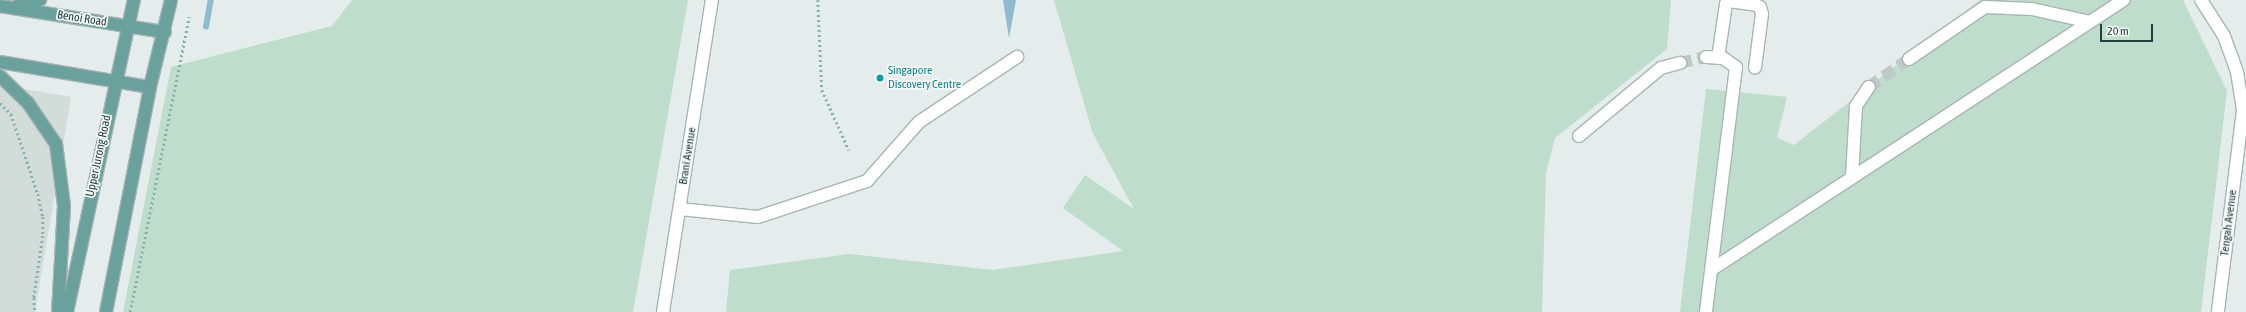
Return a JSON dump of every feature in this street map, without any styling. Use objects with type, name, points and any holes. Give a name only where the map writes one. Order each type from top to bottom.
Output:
[{"type":"main road","points":[[12,8],[40,0]]},
{"type":"main road","name":"Upper Jurong Road","points":[[67,312],[115,82],[134,0]]},
{"type":"main road","points":[[106,312],[150,87],[165,32],[171,0]]},
{"type":"main road","name":"Benoi Road","points":[[0,6],[165,32]]},
{"type":"main road","points":[[0,62],[150,87]]},
{"type":"main road","points":[[0,76],[28,103],[56,144],[64,206],[58,312]]},
{"type":"lane","name":"Brani Avenue","points":[[663,312],[712,0]]},
{"type":"lane","points":[[1711,270],[2123,0]]},
{"type":"lane","name":"Tengah Avenue","points":[[2201,0],[2224,36],[2237,72],[2243,110],[2218,312]]},
{"type":"lane","points":[[1706,312],[1736,83],[1736,67],[1731,61],[1712,58],[1726,4],[1729,1],[1756,4],[1762,14],[1755,68]]},
{"type":"lane","points":[[1909,59],[1986,7],[2032,9],[2090,22]]},
{"type":"lane","points":[[680,209],[758,218],[867,181],[919,122],[1017,57]]},
{"type":"lane","points":[[1579,136],[1661,68],[1680,63]]},
{"type":"lane","points":[[1852,177],[1856,106],[1869,87]]},
{"type":"path","points":[[818,0],[822,90],[849,150]]},
{"type":"path","points":[[130,312],[186,25],[189,17]]},
{"type":"path","points":[[0,103],[11,114],[38,194],[43,217],[43,236],[34,298],[35,312]]},
{"type":"shaded area","points":[[0,85],[71,97],[35,312],[0,312]]},
{"type":"green space","points":[[352,0],[688,0],[633,312],[123,312],[171,67],[332,26]]},
{"type":"green space","points":[[1054,0],[1671,0],[1667,49],[1555,138],[1546,173],[1542,312],[726,312],[730,270],[849,254],[993,270],[1123,251],[1063,208],[1085,175],[1134,209],[1093,134]]},
{"type":"green space","points":[[1980,0],[2183,0],[2227,91],[2201,312],[1680,312],[1706,89],[1787,97],[1777,138],[1794,145]]},
{"type":"water","points":[[1003,0],[1016,0],[1009,38]]},
{"type":"waterway","points":[[206,27],[211,0]]},
{"type":"tunnel","points":[[1680,63],[1706,57]]},
{"type":"tunnel","points":[[1869,87],[1909,59]]},
{"type":"place","name":"Singapore Discovery Centre","points":[[880,78]]}]
